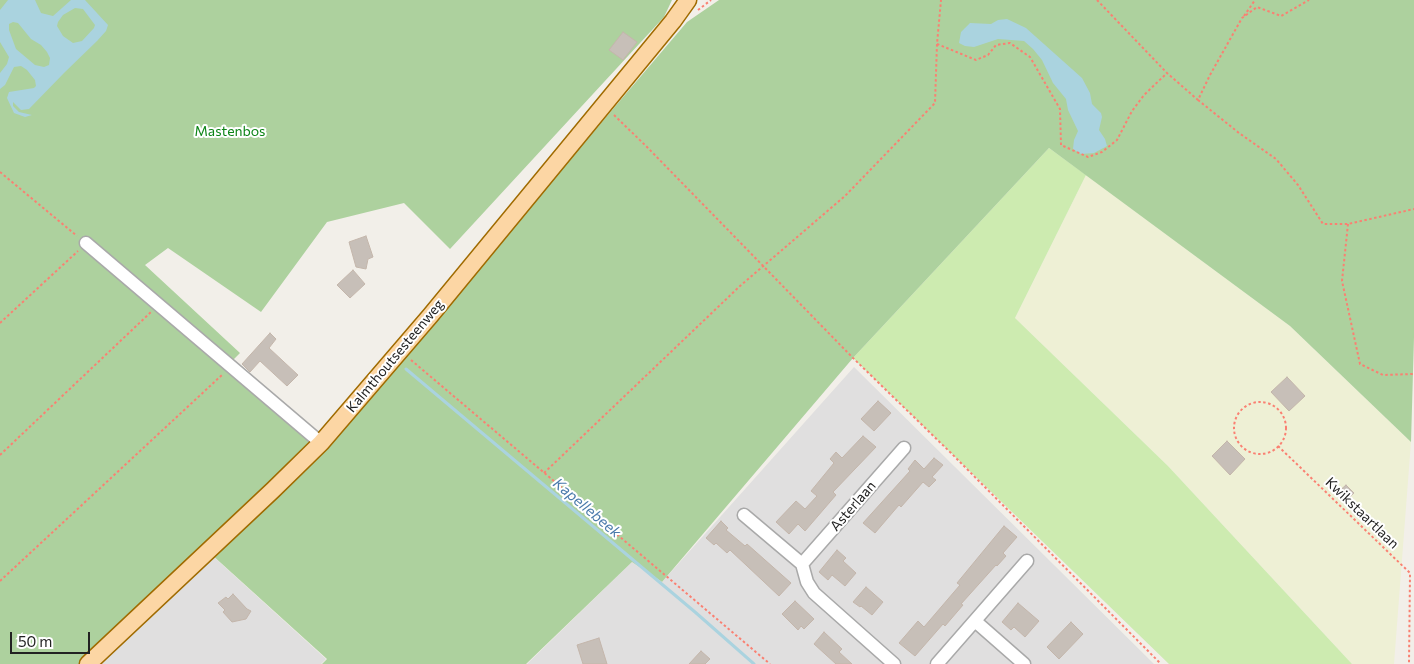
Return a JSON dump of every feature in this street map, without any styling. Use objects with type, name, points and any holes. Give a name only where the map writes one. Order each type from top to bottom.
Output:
[{"type":"main road","name":"Kalmthoutsesteenweg","points":[[673,22],[688,0]]},
{"type":"main road","name":"Kalmthoutsesteenweg","points":[[88,664],[274,490],[321,443],[400,352],[673,22],[695,0]]},
{"type":"street","points":[[86,243],[321,443]]},
{"type":"street","name":"Asterlaan","points":[[802,564],[904,448]]},
{"type":"street","points":[[744,515],[802,564],[806,582],[814,593],[894,664]]},
{"type":"street","points":[[937,664],[1027,561]]},
{"type":"street","points":[[975,622],[1024,664]]},
{"type":"path","points":[[544,473],[763,266],[845,196],[936,103],[937,44],[941,0]]},
{"type":"path","points":[[1097,0],[1167,73],[1239,133],[1276,159],[1298,185],[1323,224],[1348,224],[1414,209]]},
{"type":"path","points":[[1198,100],[1242,18],[1255,0]]},
{"type":"path","points":[[1242,18],[1257,7],[1280,16],[1310,0]]},
{"type":"path","points":[[937,44],[976,60],[988,55],[996,45],[1010,43],[1030,57],[1060,109],[1061,146],[1088,157],[1102,152],[1117,140],[1132,111],[1144,95],[1167,73]]},
{"type":"path","points":[[603,105],[647,146],[853,358],[951,453],[1161,664]]},
{"type":"path","points":[[0,172],[86,243],[0,323]]},
{"type":"path","points":[[1348,224],[1342,282],[1360,364],[1383,375],[1414,374]]},
{"type":"path","points":[[0,454],[158,305]]},
{"type":"path","points":[[400,352],[770,664]]},
{"type":"path","points":[[0,581],[231,366]]},
{"type":"path","points":[[1259,402],[1268,403],[1281,414],[1285,422],[1285,431],[1283,439],[1278,446],[1263,454],[1247,450],[1240,445],[1234,431],[1234,422],[1243,408],[1259,402]]},
{"type":"path","name":"Kwikstaartlaan","points":[[1278,446],[1410,573],[1409,664]]},
{"type":"shaded area","points":[[854,367],[1154,664],[527,664],[632,562],[662,582]]},
{"type":"shaded area","points":[[204,548],[326,659],[321,664],[80,664]]},
{"type":"green space","name":"Mastenbos","points":[[0,0],[672,0],[664,17],[450,249],[404,203],[327,222],[261,312],[168,248],[145,265],[240,353],[225,368],[311,442],[204,548],[80,664],[0,664]]},
{"type":"green space","points":[[719,0],[1414,0],[1414,337],[1411,442],[1290,326],[1049,148],[853,358],[662,582],[632,562],[526,664],[322,664],[327,659],[211,554],[413,344],[687,22]]},
{"type":"green space","points":[[1049,148],[1086,175],[1015,318],[1168,466],[1352,664],[1169,664],[853,358]]},
{"type":"green space","points":[[1086,175],[1290,326],[1411,442],[1394,664],[1352,664],[1168,466],[1015,318]]},
{"type":"water","points":[[8,0],[35,0],[41,13],[53,16],[71,0],[85,0],[108,25],[106,31],[97,41],[29,109],[21,110],[13,102],[13,106],[19,112],[32,115],[25,117],[14,113],[7,98],[9,92],[34,88],[36,86],[35,80],[21,66],[14,67],[5,85],[0,89],[0,73],[7,64],[9,57],[0,42],[0,10]],"holes":[[[75,8],[83,9],[95,25],[82,41],[73,43],[63,36],[57,26],[63,15]],[[13,22],[18,23],[31,39],[41,45],[47,52],[50,58],[49,65],[44,67],[35,65],[16,49],[9,30],[9,24]]]},
{"type":"water","points":[[1007,19],[1026,28],[1082,78],[1090,93],[1092,104],[1101,113],[1099,130],[1107,146],[1094,153],[1081,154],[1073,149],[1078,131],[1068,110],[1066,99],[1053,83],[1042,60],[1024,41],[998,39],[974,47],[959,43],[961,32],[970,23],[991,24],[998,20]]},
{"type":"building","points":[[623,32],[637,42],[623,60],[609,50]]},
{"type":"building","points":[[366,236],[373,257],[368,259],[366,269],[356,267],[349,242]]},
{"type":"building","points":[[353,270],[365,284],[350,298],[337,285]]},
{"type":"building","points":[[270,333],[276,339],[269,348],[298,375],[287,386],[260,361],[250,372],[242,364]]},
{"type":"building","points":[[1287,377],[1305,396],[1289,411],[1271,392]]},
{"type":"building","points":[[878,401],[891,413],[874,431],[861,419]]},
{"type":"building","points":[[863,436],[876,447],[833,492],[836,495],[805,531],[798,524],[789,534],[776,522],[796,501],[805,509],[817,496],[811,491],[834,463],[830,459],[836,452],[842,458]]},
{"type":"building","points":[[1227,441],[1245,459],[1230,475],[1212,456]]},
{"type":"building","points":[[934,458],[943,465],[932,477],[936,480],[929,487],[923,482],[901,507],[899,505],[875,533],[863,523],[910,471],[908,469],[915,460],[924,469]]},
{"type":"building","points":[[1346,485],[1354,493],[1345,502],[1337,493]]},
{"type":"building","points":[[721,521],[728,528],[726,530],[745,546],[747,544],[791,583],[779,596],[730,550],[727,553],[716,543],[714,545],[706,538]]},
{"type":"building","points":[[1004,526],[1017,537],[1003,553],[1006,556],[961,604],[963,605],[945,626],[943,624],[915,656],[899,643],[918,621],[924,627],[960,585],[957,583]]},
{"type":"building","points":[[837,550],[846,558],[843,561],[856,573],[845,586],[832,575],[828,580],[819,572]]},
{"type":"building","points":[[866,587],[883,602],[872,615],[853,602]]},
{"type":"building","points":[[233,594],[251,611],[246,619],[232,622],[218,603],[226,597],[228,599]]},
{"type":"building","points":[[795,601],[814,619],[804,629],[801,626],[798,630],[782,614]]},
{"type":"building","points":[[1018,603],[1039,621],[1025,637],[1014,627],[1011,630],[1002,622]]},
{"type":"building","points":[[1071,622],[1083,634],[1059,659],[1047,647]]},
{"type":"building","points":[[824,632],[842,649],[839,652],[852,664],[836,664],[814,644]]},
{"type":"building","points":[[599,638],[607,664],[583,664],[577,645]]},
{"type":"building","points":[[701,651],[710,659],[705,664],[689,664]]},
{"type":"waterway","name":"Kapellebeek","points":[[406,369],[695,612],[754,664]]}]
